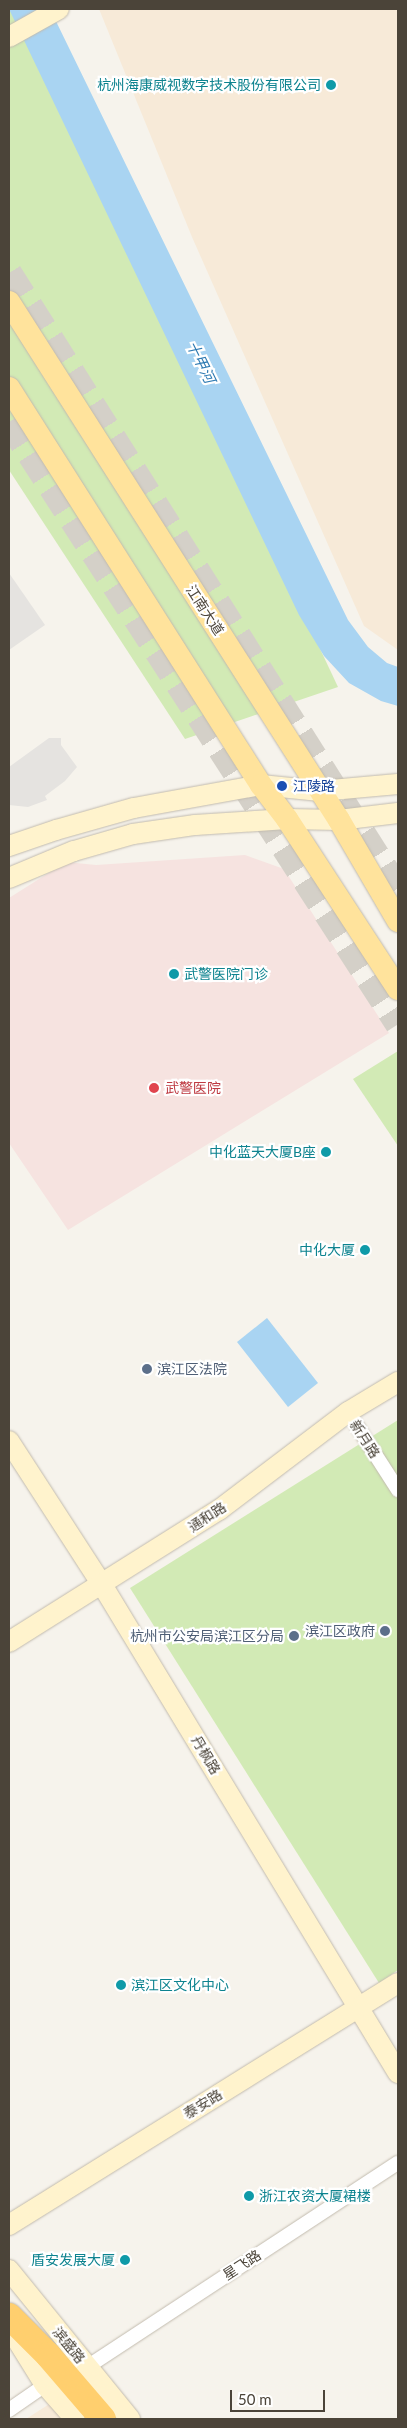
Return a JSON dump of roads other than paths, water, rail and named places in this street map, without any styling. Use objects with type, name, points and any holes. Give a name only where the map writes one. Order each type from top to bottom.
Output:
[{"type":"highway","points":[[9,2316],[48,2355],[103,2419]]},
{"type":"main road","name":"江南大道","points":[[9,302],[339,820],[398,921]]},
{"type":"main road","points":[[9,388],[261,785],[287,819],[398,989]]},
{"type":"street","points":[[10,37],[59,9]]},
{"type":"street","points":[[9,846],[56,830],[134,808],[261,785],[320,791],[398,784]]},
{"type":"street","points":[[9,878],[74,850],[133,834],[195,825],[287,819],[339,820],[398,813]]},
{"type":"street","name":"通和路","points":[[9,1642],[219,1510],[348,1412],[398,1382]]},
{"type":"street","name":"新月路","points":[[348,1412],[398,1490]]},
{"type":"street","name":"丹枫路","points":[[9,1441],[101,1583],[398,2073]]},
{"type":"street","name":"泰安路","points":[[9,2226],[398,1983]]},
{"type":"street","name":"星飞路","points":[[87,2367],[398,2163]]},
{"type":"street","name":"滨盛路","points":[[9,2270],[130,2419]]},
{"type":"street","points":[[9,2327],[45,2385],[75,2419]]},
{"type":"street","points":[[9,2410],[45,2385]]},
{"type":"water","name":"十甲河","points":[[9,9],[50,9],[348,620],[368,647],[387,663],[398,667],[398,706],[381,701],[349,683],[324,656],[299,615]]},
{"type":"water","points":[[267,1318],[318,1383],[288,1407],[237,1342]]},
{"type":"tunnel","points":[[9,273],[398,889]]},
{"type":"tunnel","points":[[9,422],[398,1024]]},
{"type":"place","name":"杭州海康威视数字技术股份有限公司","points":[[331,85]]},
{"type":"place","name":"江陵路","points":[[282,786]]},
{"type":"place","name":"武警医院门诊","points":[[174,974]]},
{"type":"place","name":"武警医院","points":[[154,1088]]},
{"type":"place","name":"中化蓝天大厦B座","points":[[326,1152]]},
{"type":"place","name":"中化大厦","points":[[365,1250]]},
{"type":"place","name":"滨江区法院","points":[[147,1369]]},
{"type":"place","name":"滨江区政府","points":[[385,1631]]},
{"type":"place","name":"杭州市公安局滨江区分局","points":[[294,1636]]},
{"type":"place","name":"滨江区文化中心","points":[[121,1985]]},
{"type":"place","name":"浙江农资大厦裙楼","points":[[249,2196]]},
{"type":"place","name":"盾安发展大厦","points":[[125,2260]]}]
